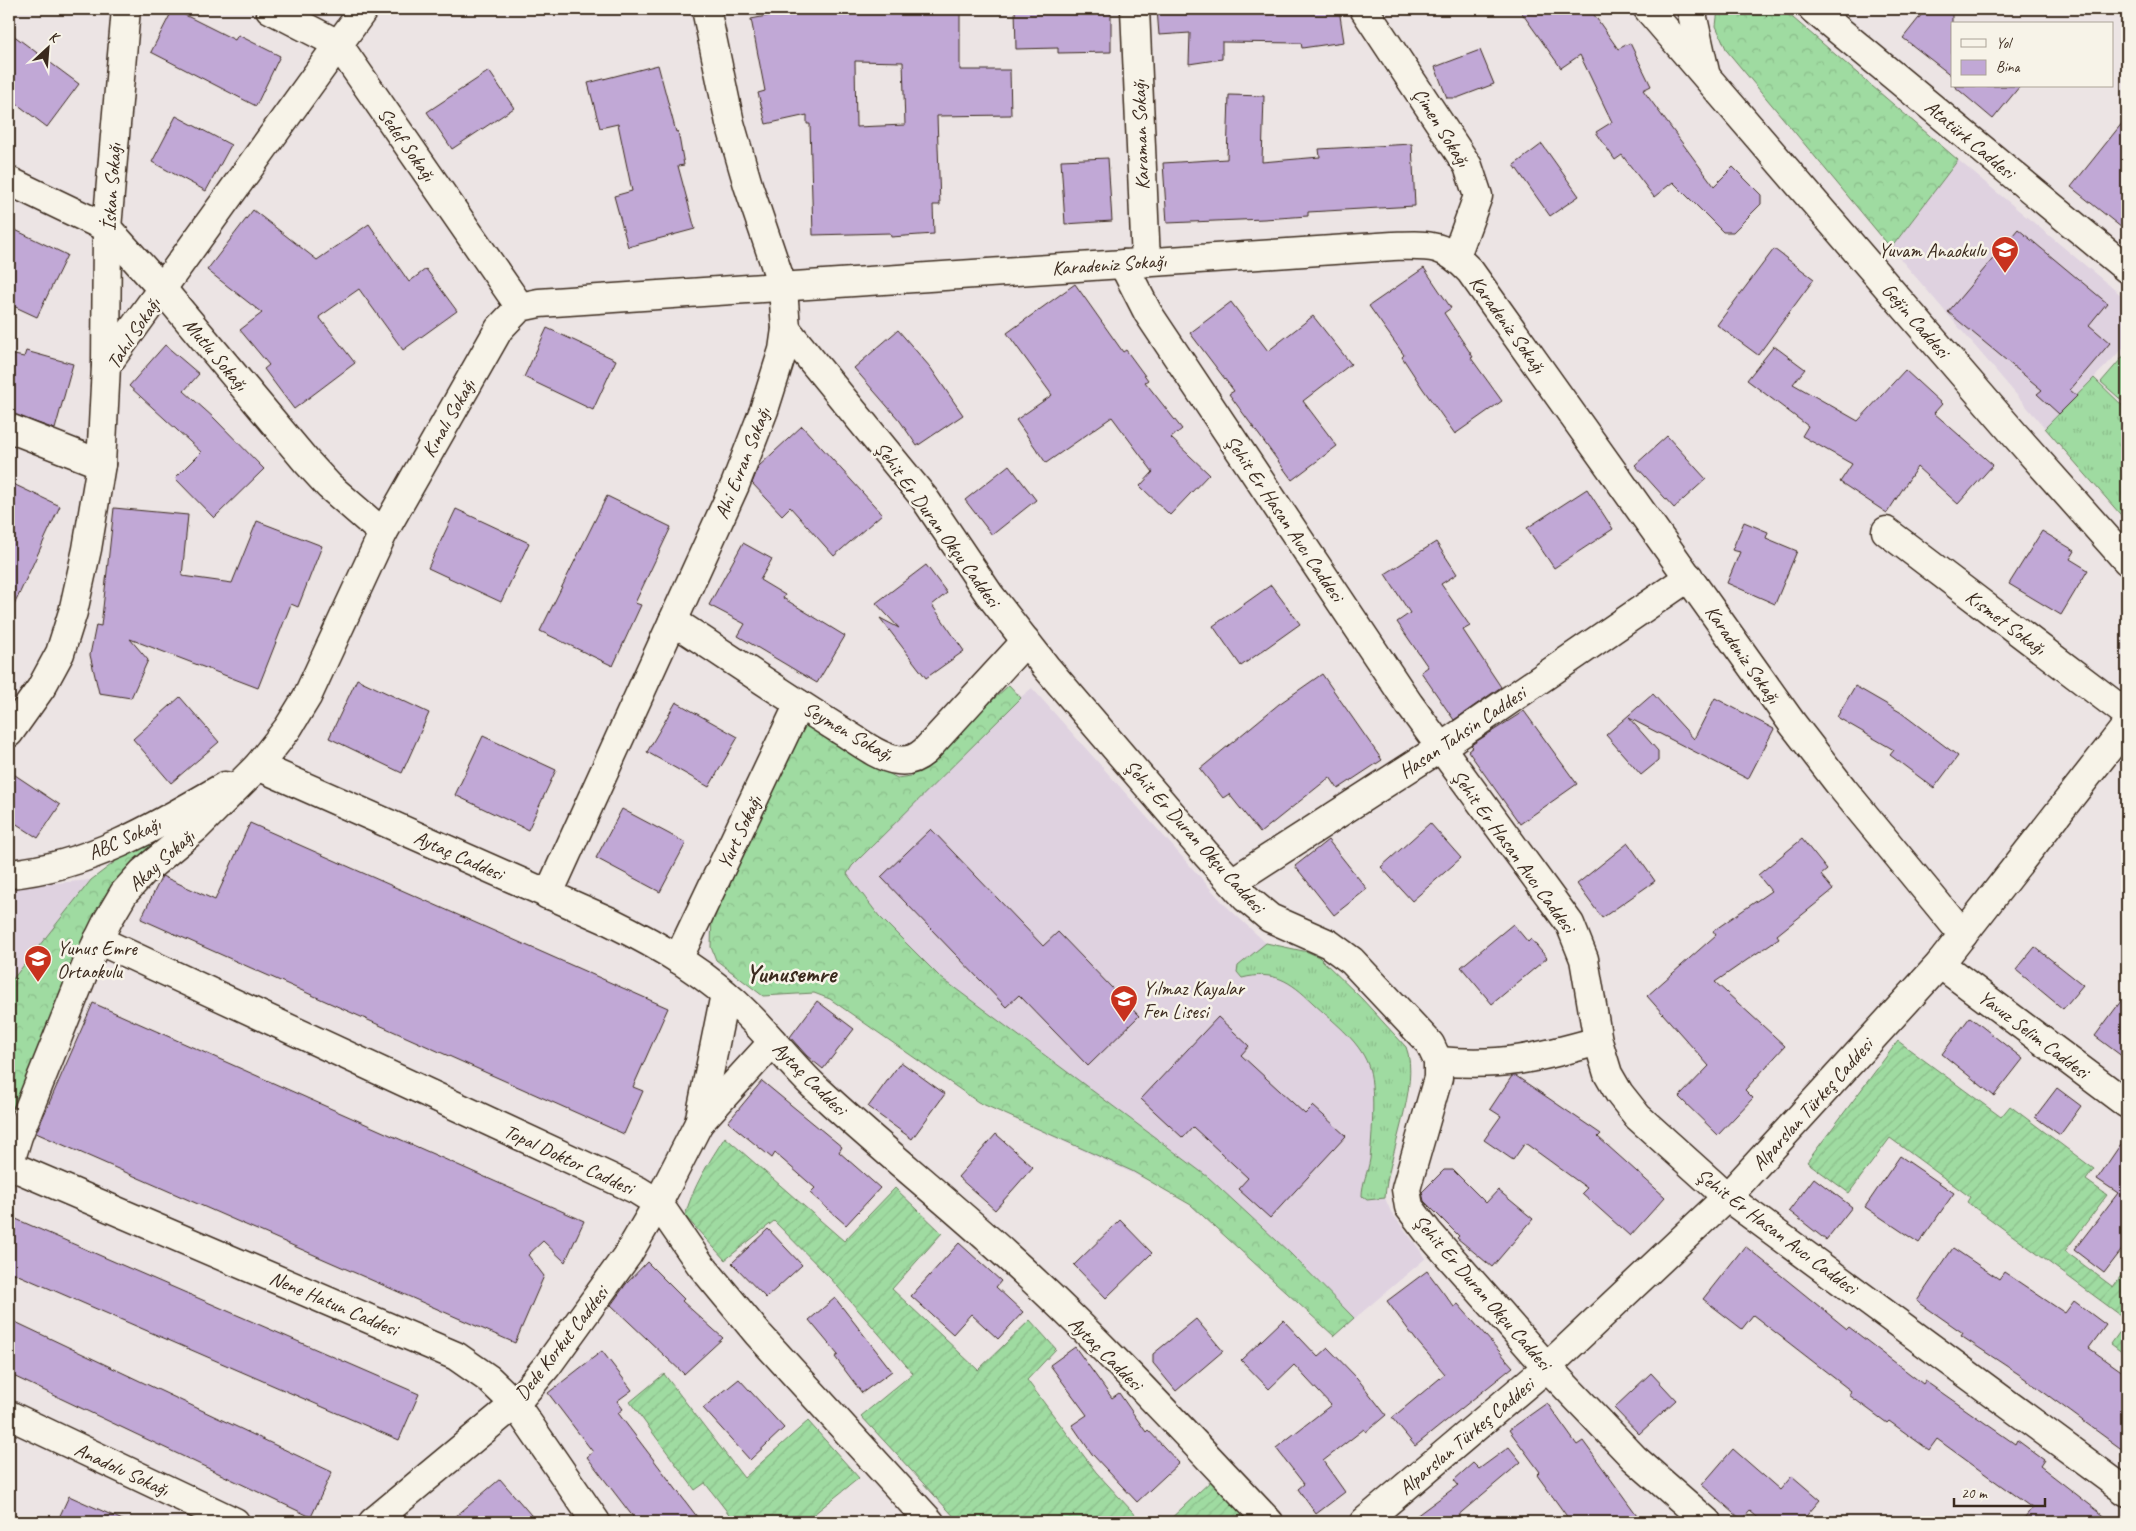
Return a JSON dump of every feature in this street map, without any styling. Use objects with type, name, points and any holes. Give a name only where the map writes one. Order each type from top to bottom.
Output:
[{"type":"street","name":"İskan Sokağı","points":[[106,366],[107,228],[126,9]]},
{"type":"street","name":"Sedef Sokağı","points":[[270,9],[338,44],[520,307]]},
{"type":"street","name":"Tahıl Sokağı","points":[[9,733],[40,688],[60,654],[73,612],[87,549],[101,464],[106,366],[364,9]]},
{"type":"street","name":"Ahi Evran Sokağı","points":[[548,894],[751,448],[783,350],[786,330],[783,288],[748,185],[730,123],[706,9]]},
{"type":"street","name":"Karaman Sokağı","points":[[1134,263],[1135,9]]},
{"type":"street","name":"Çimen Sokağı","points":[[1364,9],[1468,166],[1475,184],[1478,196],[1456,256]]},
{"type":"street","name":"Geğin Caddesi","points":[[1648,9],[2008,428],[2127,561]]},
{"type":"street","points":[[1691,9],[1706,76]]},
{"type":"street","name":"Atatürk Caddesi","points":[[1813,9],[2127,269]]},
{"type":"street","name":"Mutlu Sokağı","points":[[9,181],[107,228],[162,289],[306,461],[329,486],[383,533]]},
{"type":"street","name":"Karadeniz Sokağı","points":[[783,288],[1394,246],[1431,246],[1456,256],[1486,292],[1792,723],[1884,840],[1963,934]]},
{"type":"street","name":"Şehit Er Hasan Avcı Caddesi","points":[[1134,263],[1148,313],[1440,748],[1570,924],[1584,959],[1598,1041],[1608,1074],[1619,1093],[1638,1117],[1727,1197],[2127,1492]]},
{"type":"street","points":[[520,307],[539,303],[783,288]]},
{"type":"street","name":"Kınalı Sokağı","points":[[258,766],[288,728],[306,697],[383,533],[499,329],[520,307]]},
{"type":"street","name":"Şehit Er Duran Okçu Caddesi","points":[[786,330],[926,500],[989,594],[1026,641],[1106,738],[1246,898],[1270,918],[1329,944],[1352,961],[1430,1044],[1438,1061],[1438,1078],[1406,1189],[1409,1207],[1428,1232],[1547,1367],[1634,1458],[1707,1522]]},
{"type":"street","points":[[9,428],[101,464]]},
{"type":"street","name":"Kısmet Sokağı","points":[[1886,531],[2127,714]]},
{"type":"street","name":"Hasan Tahsin Caddesi","points":[[1232,882],[1440,748],[1689,577]]},
{"type":"street","name":"Seymen Sokağı","points":[[673,621],[799,704],[875,751],[896,760],[906,761],[917,758],[925,751],[1026,641]]},
{"type":"street","name":"Yurt Sokağı","points":[[678,960],[799,704]]},
{"type":"street","name":"Alparslan Türkeş Caddesi","points":[[1364,1522],[1547,1367],[1727,1197],[1940,964],[2127,725]]},
{"type":"street","name":"ABC Sokağı","points":[[9,874],[41,871],[131,839],[258,766]]},
{"type":"street","name":"Aytaç Caddesi","points":[[258,766],[637,935],[678,960],[725,994],[749,1015],[816,1088],[1000,1249],[1052,1298],[1115,1360],[1269,1522]]},
{"type":"street","name":"Akay Sokağı","points":[[9,1165],[22,1127],[98,940],[124,893],[143,872],[197,827],[258,766]]},
{"type":"street","name":"Topal Doktor Caddesi","points":[[98,940],[637,1190],[658,1202],[700,1264],[758,1334],[930,1522]]},
{"type":"street","name":"Yavuz Selim Caddesi","points":[[1940,964],[2127,1104]]},
{"type":"street","name":"Dede Korkut Caddesi","points":[[700,1123],[725,994]]},
{"type":"street","points":[[1438,1061],[1500,1064],[1535,1059],[1598,1041]]},
{"type":"street","name":"Dede Korkut Caddesi","points":[[373,1522],[515,1404],[574,1330],[628,1254],[700,1123],[773,1042]]},
{"type":"street","name":"Nene Hatun Caddesi","points":[[9,1165],[456,1356],[488,1379],[515,1404],[596,1522]]},
{"type":"street","name":"Anadolu Sokağı","points":[[9,1415],[234,1522]]},
{"type":"shaded area","name":"Yuvam Anaokulu","points":[[1958,160],[2127,300],[2127,344],[2045,428],[1891,248]]},
{"type":"shaded area","name":"Yılmaz Kayalar Fen Lisesi","points":[[1009,685],[1021,697],[1032,688],[1225,905],[1266,943],[1308,952],[1319,957],[1362,999],[1406,1047],[1409,1054],[1409,1072],[1401,1128],[1385,1198],[1391,1212],[1426,1258],[1334,1336],[1191,1205],[1160,1186],[978,1102],[830,999],[814,993],[763,996],[716,960],[711,947],[710,931],[868,760],[897,778],[911,776]]},
{"type":"shaded area","name":"Yunus Emre Ortaokulu","points":[[154,849],[9,1131],[9,887],[91,880],[113,863]]},
{"type":"green space","points":[[1718,9],[1779,9],[1793,18],[1958,160],[1891,248],[1727,51],[1716,26]]},
{"type":"green space","points":[[2127,352],[2127,405],[2101,382]]},
{"type":"green space","points":[[2094,378],[2127,410],[2127,522],[2045,428]]},
{"type":"green space","points":[[1009,685],[1021,698],[852,866],[847,874],[879,916],[940,977],[1208,1177],[1290,1253],[1354,1318],[1334,1336],[1191,1205],[1132,1171],[978,1102],[830,999],[814,993],[763,996],[716,960],[711,947],[712,914],[796,737],[808,724],[897,778],[911,776]]},
{"type":"green space","name":"Yunus Emre Ortaokulu","points":[[183,828],[154,849],[9,1131],[9,984],[91,880],[128,852]]},
{"type":"green space","points":[[1266,943],[1308,952],[1319,957],[1362,999],[1406,1047],[1409,1062],[1409,1081],[1385,1198],[1367,1200],[1362,1196],[1370,1159],[1373,1111],[1372,1084],[1364,1056],[1344,1031],[1289,983],[1263,975],[1242,978],[1237,972],[1238,966]]},
{"type":"green space","points":[[1898,1041],[2001,1117],[2010,1106],[2094,1169],[2086,1180],[2107,1195],[2065,1251],[2113,1287],[2127,1267],[2127,1320],[1967,1202],[1970,1197],[1890,1138],[1849,1193],[1807,1162]]},
{"type":"green space","points":[[725,1137],[844,1241],[895,1188],[942,1233],[892,1289],[978,1370],[1030,1320],[1056,1349],[1027,1380],[1096,1472],[1142,1522],[959,1522],[861,1416],[913,1373],[831,1279],[774,1221],[725,1260],[685,1216],[697,1184]]},
{"type":"green space","points":[[2127,1322],[2127,1356],[2111,1344]]},
{"type":"green space","points":[[664,1374],[744,1478],[808,1421],[859,1478],[804,1522],[735,1522],[705,1483],[695,1490],[630,1402]]},
{"type":"green space","points":[[1212,1480],[1248,1522],[1167,1522]]},
{"type":"building","points":[[173,9],[235,40],[238,35],[280,56],[256,106],[151,52]]},
{"type":"building","points":[[803,9],[960,9],[960,70],[1010,70],[1011,115],[937,116],[940,205],[933,205],[934,234],[891,237],[890,233],[813,235],[810,124],[807,124],[807,115],[766,124],[758,93],[765,91],[751,19]],"holes":[[[855,61],[903,62],[905,125],[856,127]]]},
{"type":"building","points":[[1015,9],[1111,9],[1111,52],[1058,53],[1058,48],[1016,49]]},
{"type":"building","points":[[1157,9],[1339,9],[1344,42],[1302,48],[1301,43],[1222,42],[1222,59],[1189,64],[1190,33],[1159,35]]},
{"type":"building","points":[[1519,9],[1590,9],[1618,49],[1630,43],[1651,86],[1643,90],[1714,186],[1733,167],[1761,195],[1761,204],[1733,232],[1723,232],[1673,182],[1654,197],[1622,155],[1615,160],[1596,132],[1612,122],[1580,55],[1561,68]]},
{"type":"building","points":[[1926,9],[1952,9],[1951,75],[1903,38]]},
{"type":"building","points":[[9,32],[79,84],[47,127],[9,98]]},
{"type":"building","points":[[1480,50],[1494,84],[1457,98],[1447,98],[1435,67]]},
{"type":"building","points":[[658,65],[676,132],[678,131],[684,165],[678,166],[695,229],[628,247],[614,196],[632,191],[618,124],[600,128],[588,83]]},
{"type":"building","points":[[489,71],[514,108],[452,149],[427,112]]},
{"type":"building","points":[[1956,88],[2018,88],[1993,119]]},
{"type":"building","points":[[1229,95],[1264,96],[1262,162],[1320,157],[1319,149],[1412,144],[1415,206],[1308,212],[1308,216],[1167,223],[1163,163],[1227,159]]},
{"type":"building","points":[[176,116],[231,145],[206,191],[152,162]]},
{"type":"building","points":[[2127,117],[2127,232],[2071,187]]},
{"type":"building","points":[[1542,144],[1579,196],[1550,216],[1514,165]]},
{"type":"building","points":[[1108,158],[1112,221],[1065,224],[1061,160]]},
{"type":"building","points":[[253,210],[317,260],[369,224],[409,282],[426,269],[457,311],[403,350],[359,289],[319,317],[355,363],[294,409],[264,369],[269,365],[240,330],[262,313],[207,270]]},
{"type":"building","points":[[9,227],[67,255],[37,317],[9,304]]},
{"type":"building","points":[[2018,229],[2107,303],[2089,325],[2110,343],[2070,390],[2077,396],[2059,414],[2037,394],[2042,390],[1948,312]]},
{"type":"building","points":[[1774,249],[1814,279],[1758,355],[1717,325]]},
{"type":"building","points":[[1424,268],[1451,308],[1444,313],[1473,357],[1471,358],[1502,401],[1455,434],[1402,357],[1404,355],[1369,306]]},
{"type":"building","points":[[1075,284],[1123,352],[1126,350],[1148,380],[1145,382],[1182,429],[1171,438],[1209,474],[1170,515],[1140,486],[1153,472],[1112,417],[1046,463],[1016,420],[1052,395],[1007,333]]},
{"type":"building","points":[[1231,302],[1268,351],[1313,316],[1351,364],[1303,401],[1337,446],[1292,480],[1229,394],[1234,391],[1190,333]]},
{"type":"building","points":[[547,328],[616,360],[593,410],[524,377]]},
{"type":"building","points":[[898,330],[930,367],[963,415],[917,446],[900,421],[854,368]]},
{"type":"building","points":[[165,345],[199,374],[184,391],[214,418],[264,469],[214,518],[175,478],[201,452],[129,386]]},
{"type":"building","points":[[1774,346],[1805,369],[1793,384],[1858,421],[1905,370],[1942,404],[1934,413],[1993,465],[1958,504],[1917,467],[1887,513],[1840,482],[1852,464],[1802,436],[1808,426],[1747,380]]},
{"type":"building","points":[[26,351],[73,364],[55,429],[9,413],[9,354],[24,357]]},
{"type":"building","points":[[802,426],[882,514],[834,556],[790,507],[782,515],[752,483],[759,466]]},
{"type":"building","points":[[1667,436],[1706,479],[1674,508],[1635,465]]},
{"type":"building","points":[[1009,465],[1036,500],[992,535],[965,500]]},
{"type":"building","points":[[9,482],[60,506],[9,616]]},
{"type":"building","points":[[1587,489],[1613,529],[1554,568],[1527,528]]},
{"type":"building","points":[[607,496],[671,527],[635,603],[641,605],[613,666],[540,631]]},
{"type":"building","points":[[114,508],[188,515],[182,576],[232,583],[257,521],[322,546],[298,607],[291,604],[258,688],[130,639],[148,660],[131,698],[99,693],[90,655],[96,625],[101,626]]},
{"type":"building","points":[[456,509],[529,543],[501,602],[428,568]]},
{"type":"building","points":[[1744,522],[1768,532],[1766,538],[1797,551],[1775,604],[1727,583],[1740,552],[1732,550]]},
{"type":"building","points":[[2042,531],[2075,551],[2070,559],[2088,570],[2061,615],[2009,584]]},
{"type":"building","points":[[1436,542],[1457,574],[1441,584],[1470,626],[1463,630],[1501,687],[1454,720],[1421,672],[1428,667],[1397,622],[1410,613],[1385,574]]},
{"type":"building","points":[[743,543],[772,559],[760,580],[785,595],[783,598],[845,636],[817,683],[738,636],[745,624],[709,605]]},
{"type":"building","points":[[926,565],[947,593],[932,605],[964,651],[926,678],[880,618],[899,628],[876,603]]},
{"type":"building","points":[[1271,585],[1300,624],[1241,666],[1213,626]]},
{"type":"building","points":[[1322,674],[1382,760],[1338,789],[1330,777],[1260,833],[1229,794],[1223,798],[1200,769],[1279,704]]},
{"type":"building","points":[[357,679],[429,713],[402,773],[329,738]]},
{"type":"building","points":[[1855,686],[1900,712],[1958,756],[1934,788],[1890,755],[1894,750],[1837,717]]},
{"type":"building","points":[[1653,694],[1694,739],[1715,698],[1774,729],[1748,779],[1629,718],[1658,751],[1658,761],[1641,775],[1606,735]]},
{"type":"building","points":[[180,697],[219,742],[171,783],[133,739]]},
{"type":"building","points":[[676,702],[738,737],[709,787],[647,752]]},
{"type":"building","points":[[1524,711],[1577,784],[1520,824],[1468,751],[1473,747],[1471,745]]},
{"type":"building","points":[[483,736],[556,770],[528,830],[455,795]]},
{"type":"building","points":[[9,771],[60,805],[38,838],[9,819]]},
{"type":"building","points":[[622,809],[686,843],[660,892],[596,858]]},
{"type":"building","points":[[250,823],[668,1008],[633,1087],[643,1091],[624,1134],[141,919],[162,876],[215,900]]},
{"type":"building","points":[[1430,823],[1461,858],[1412,901],[1381,867]]},
{"type":"building","points":[[931,829],[1043,946],[1058,932],[1139,1016],[1088,1066],[1019,995],[1006,1007],[881,877]]},
{"type":"building","points":[[1802,839],[1827,870],[1821,875],[1833,890],[1777,935],[1779,938],[1715,982],[1785,1046],[1745,1090],[1753,1098],[1718,1135],[1679,1097],[1709,1066],[1647,996],[1716,935],[1713,931],[1771,891],[1758,875]]},
{"type":"building","points":[[1328,840],[1367,889],[1334,915],[1295,866]]},
{"type":"building","points":[[1628,843],[1655,881],[1602,918],[1577,884]]},
{"type":"building","points":[[1513,924],[1528,942],[1531,939],[1547,958],[1492,1004],[1461,967]]},
{"type":"building","points":[[2035,947],[2083,985],[2063,1009],[2016,970]]},
{"type":"building","points":[[2127,993],[2127,1060],[2095,1036]]},
{"type":"building","points":[[817,1001],[854,1029],[823,1069],[807,1056],[790,1037]]},
{"type":"building","points":[[93,1003],[584,1221],[565,1262],[543,1241],[528,1255],[544,1276],[515,1343],[36,1133]]},
{"type":"building","points":[[1218,1017],[1249,1046],[1241,1055],[1305,1114],[1313,1106],[1346,1136],[1270,1218],[1238,1189],[1248,1178],[1193,1127],[1183,1138],[1141,1099]]},
{"type":"building","points":[[1970,1017],[2023,1059],[1994,1096],[1942,1054]]},
{"type":"building","points":[[901,1062],[945,1094],[912,1139],[868,1107]]},
{"type":"building","points":[[1512,1076],[1516,1076],[1601,1134],[1598,1137],[1665,1197],[1630,1236],[1582,1193],[1587,1188],[1525,1143],[1513,1160],[1484,1140],[1501,1116],[1490,1109]]},
{"type":"building","points":[[762,1081],[842,1147],[839,1152],[880,1188],[846,1225],[810,1193],[815,1188],[775,1153],[772,1158],[728,1122]]},
{"type":"building","points":[[2057,1088],[2081,1106],[2060,1135],[2035,1117]]},
{"type":"building","points":[[996,1134],[1033,1167],[995,1210],[958,1177]]},
{"type":"building","points":[[2127,1135],[2127,1243],[2104,1273],[2074,1250],[2118,1193],[2097,1179]]},
{"type":"building","points":[[1900,1156],[1954,1193],[1919,1243],[1865,1207]]},
{"type":"building","points":[[1444,1170],[1453,1170],[1486,1203],[1498,1190],[1533,1219],[1492,1267],[1457,1238],[1459,1236],[1424,1201],[1422,1192]]},
{"type":"building","points":[[1814,1178],[1852,1207],[1826,1240],[1789,1211]]},
{"type":"building","points":[[9,1216],[419,1394],[399,1440],[9,1271]]},
{"type":"building","points":[[1120,1220],[1152,1253],[1106,1298],[1074,1265]]},
{"type":"building","points":[[768,1229],[802,1265],[766,1298],[732,1263]]},
{"type":"building","points":[[959,1243],[1001,1281],[996,1287],[1023,1312],[998,1339],[971,1314],[953,1334],[911,1296]]},
{"type":"building","points":[[1745,1246],[1847,1329],[1849,1327],[1923,1384],[1925,1381],[2015,1444],[2017,1440],[2044,1460],[2040,1466],[2112,1522],[2021,1522],[2032,1508],[1937,1439],[1929,1450],[1889,1421],[1887,1423],[1849,1395],[1851,1391],[1753,1315],[1742,1329],[1703,1299]]},
{"type":"building","points":[[1953,1248],[1999,1279],[2004,1272],[2065,1313],[2074,1301],[2106,1325],[2089,1348],[2127,1375],[2127,1453],[2020,1375],[1961,1336],[1963,1333],[1917,1301]]},
{"type":"building","points":[[647,1262],[684,1299],[682,1301],[723,1338],[684,1374],[611,1305],[626,1284]]},
{"type":"building","points":[[1427,1271],[1454,1307],[1458,1304],[1513,1367],[1415,1446],[1392,1418],[1445,1374],[1416,1340],[1387,1301]]},
{"type":"building","points":[[835,1298],[892,1371],[862,1393],[835,1357],[838,1355],[809,1320]]},
{"type":"building","points":[[9,1319],[332,1472],[311,1517],[9,1374]]},
{"type":"building","points":[[1196,1319],[1223,1351],[1176,1391],[1153,1363],[1153,1354]]},
{"type":"building","points":[[1283,1320],[1318,1357],[1328,1348],[1357,1378],[1386,1415],[1366,1432],[1364,1429],[1323,1461],[1345,1492],[1316,1514],[1298,1489],[1304,1484],[1276,1448],[1331,1405],[1294,1365],[1269,1389],[1241,1360]]},
{"type":"building","points":[[1075,1347],[1112,1398],[1119,1393],[1146,1432],[1148,1430],[1179,1463],[1137,1502],[1092,1454],[1072,1425],[1087,1415],[1050,1365]]},
{"type":"building","points":[[602,1351],[632,1390],[617,1401],[623,1409],[618,1413],[701,1522],[637,1522],[587,1457],[593,1452],[548,1393]]},
{"type":"building","points":[[1651,1373],[1676,1400],[1639,1434],[1614,1408]]},
{"type":"building","points":[[739,1379],[784,1428],[750,1460],[703,1408]]},
{"type":"building","points":[[1547,1403],[1577,1445],[1583,1441],[1642,1522],[1571,1522],[1537,1475],[1540,1472],[1509,1430]]},
{"type":"building","points":[[1509,1447],[1521,1462],[1450,1522],[1408,1522],[1458,1485],[1454,1480],[1473,1463],[1479,1469]]},
{"type":"building","points":[[1733,1449],[1780,1490],[1792,1476],[1820,1500],[1801,1522],[1763,1522],[1750,1511],[1742,1520],[1702,1485]]},
{"type":"building","points":[[500,1479],[537,1522],[449,1522]]},
{"type":"building","points":[[69,1496],[127,1522],[57,1522]]},
{"type":"place","name":"Yuvam Anaokulu","points":[[2005,274]]},
{"type":"place","name":"Yunus Emre Ortaokulu","points":[[38,983]]},
{"type":"place","name":"Yılmaz Kayalar Fen Lisesi","points":[[1124,1023]]},
{"type":"district","name":"Yunusemre","points":[[791,973]]}]
